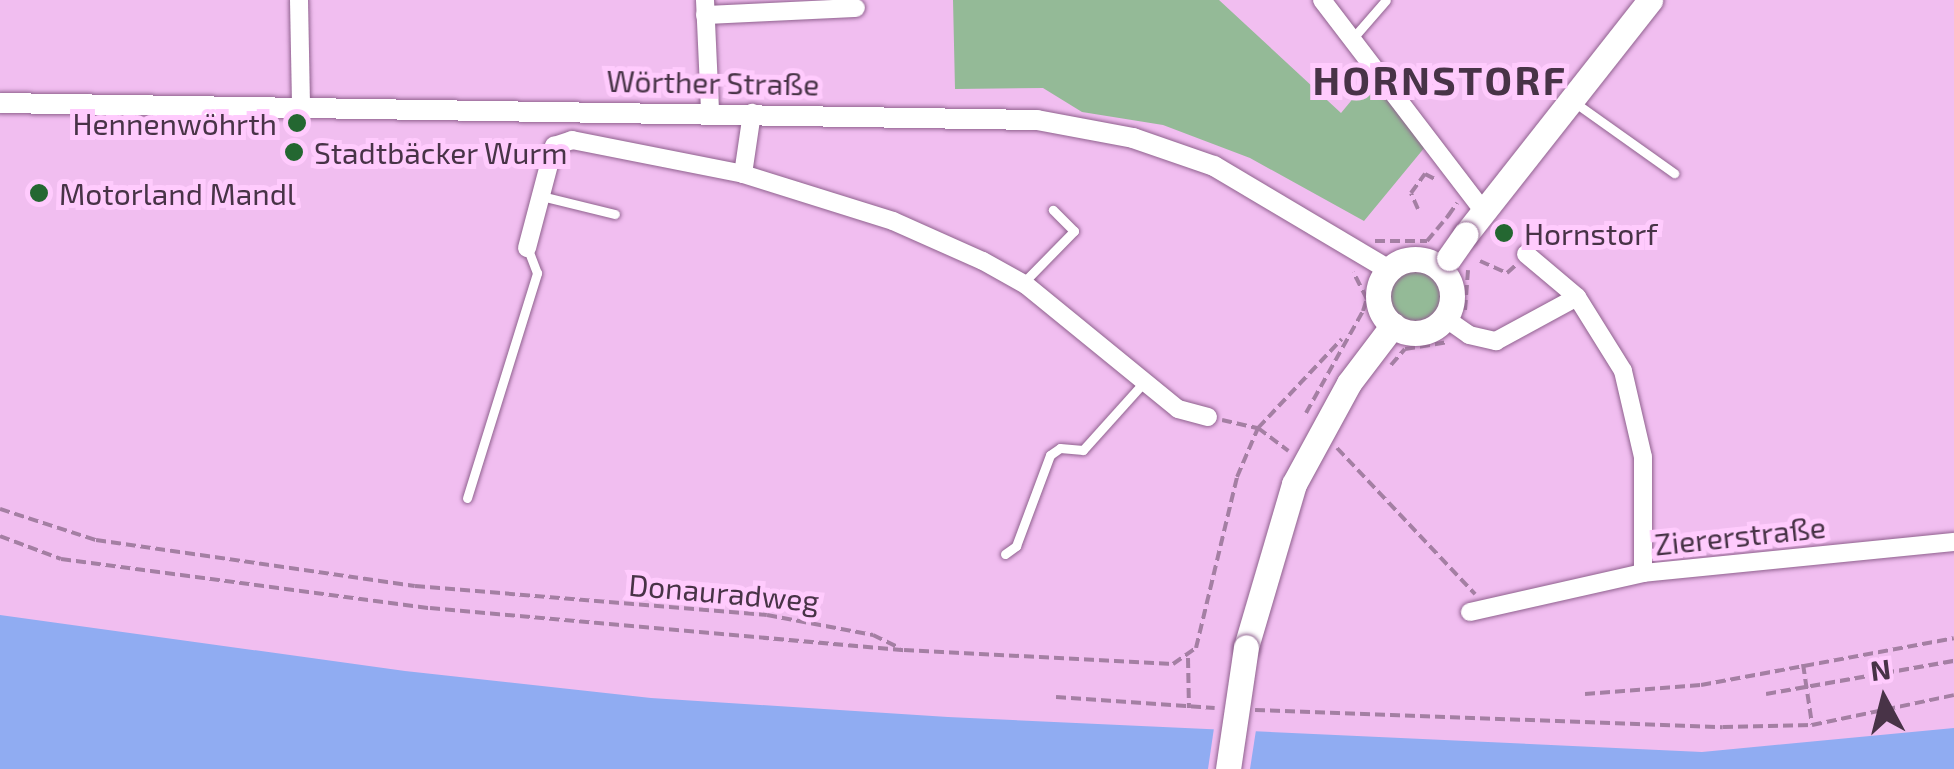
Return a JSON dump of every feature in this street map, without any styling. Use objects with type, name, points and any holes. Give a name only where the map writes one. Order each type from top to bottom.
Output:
[{"type":"main road","points":[[1393,325],[1426,331],[1452,323],[1457,225],[1484,212],[1650,0]]},
{"type":"main road","points":[[1393,325],[1378,292],[1389,270],[1409,260],[1454,263]]},
{"type":"main road","points":[[1228,769],[1246,647],[1294,484],[1349,383],[1393,325]]},
{"type":"street","points":[[299,0],[301,107]]},
{"type":"street","points":[[1322,0],[1484,212]]},
{"type":"street","points":[[710,112],[705,8],[856,8]]},
{"type":"street","name":"Wörther Straße","points":[[0,103],[992,116],[1133,138],[1249,182],[1389,270]]},
{"type":"street","points":[[743,174],[752,113]]},
{"type":"street","points":[[527,248],[554,146],[572,140],[743,174],[940,239],[1023,283],[1178,409],[1208,417]]},
{"type":"street","name":"Ziererstraße","points":[[1526,254],[1577,297],[1611,344],[1632,402],[1645,480],[1643,574],[1954,542]]},
{"type":"street","points":[[1452,323],[1484,341],[1510,337],[1577,297]]},
{"type":"street","points":[[1480,610],[1643,574]]},
{"type":"lane","points":[[1353,38],[1386,0]]},
{"type":"lane","points":[[1572,100],[1674,172]]},
{"type":"lane","points":[[541,196],[615,214]]},
{"type":"lane","points":[[1023,283],[1074,231],[1053,210]]},
{"type":"lane","points":[[467,498],[537,273],[527,248]]},
{"type":"lane","points":[[1005,554],[1016,546],[1050,455],[1060,448],[1083,450],[1145,382]]},
{"type":"path","points":[[1418,209],[1411,193],[1425,174]]},
{"type":"path","points":[[1304,420],[1342,340],[1367,299],[1352,269],[1379,236],[1400,246],[1427,241],[1457,225],[1460,200]]},
{"type":"path","points":[[1480,261],[1507,273]]},
{"type":"path","points":[[1386,372],[1405,349],[1445,345],[1452,323],[1467,316],[1454,263]]},
{"type":"path","points":[[1188,708],[1188,658],[1196,648],[1237,477],[1258,428],[1342,340]]},
{"type":"path","points":[[1208,417],[1258,428],[1288,452],[1296,436]]},
{"type":"path","points":[[1346,432],[1337,448],[1480,610]]},
{"type":"path","name":"Donauradweg","points":[[0,509],[96,540],[415,586],[826,623],[904,650],[1158,665],[1188,658]]},
{"type":"path","points":[[0,536],[61,559],[430,608],[904,650]]},
{"type":"path","points":[[1585,694],[1702,685],[1954,638]]},
{"type":"path","points":[[1766,694],[1954,661]]},
{"type":"path","points":[[1803,664],[1812,724]]},
{"type":"path","points":[[1244,710],[1612,728],[1812,724],[1954,696]]},
{"type":"path","points":[[1056,697],[1226,709]]},
{"type":"green space","points":[[953,0],[1219,0],[1341,113],[1370,78],[1425,147],[1364,221],[1250,158],[1163,125],[1082,112],[1043,88],[955,89]]},
{"type":"green space","points":[[1415,269],[1434,276],[1441,295],[1434,314],[1415,321],[1396,314],[1389,295],[1396,276]]},
{"type":"water","points":[[0,615],[405,671],[651,698],[948,717],[1702,752],[1954,728],[1954,769],[0,769]]},
{"type":"pier","points":[[1214,728],[1256,730],[1250,769],[1208,769]]},
{"type":"place","name":"Hennenwöhrth","points":[[297,123]]},
{"type":"place","name":"Stadtbäcker Wurm","points":[[294,152]]},
{"type":"place","name":"Motorland Mandl","points":[[39,193]]},
{"type":"place","name":"Hornstorf","points":[[1504,233]]},
{"type":"district","name":"HORNSTORF","points":[[1440,79]]}]
